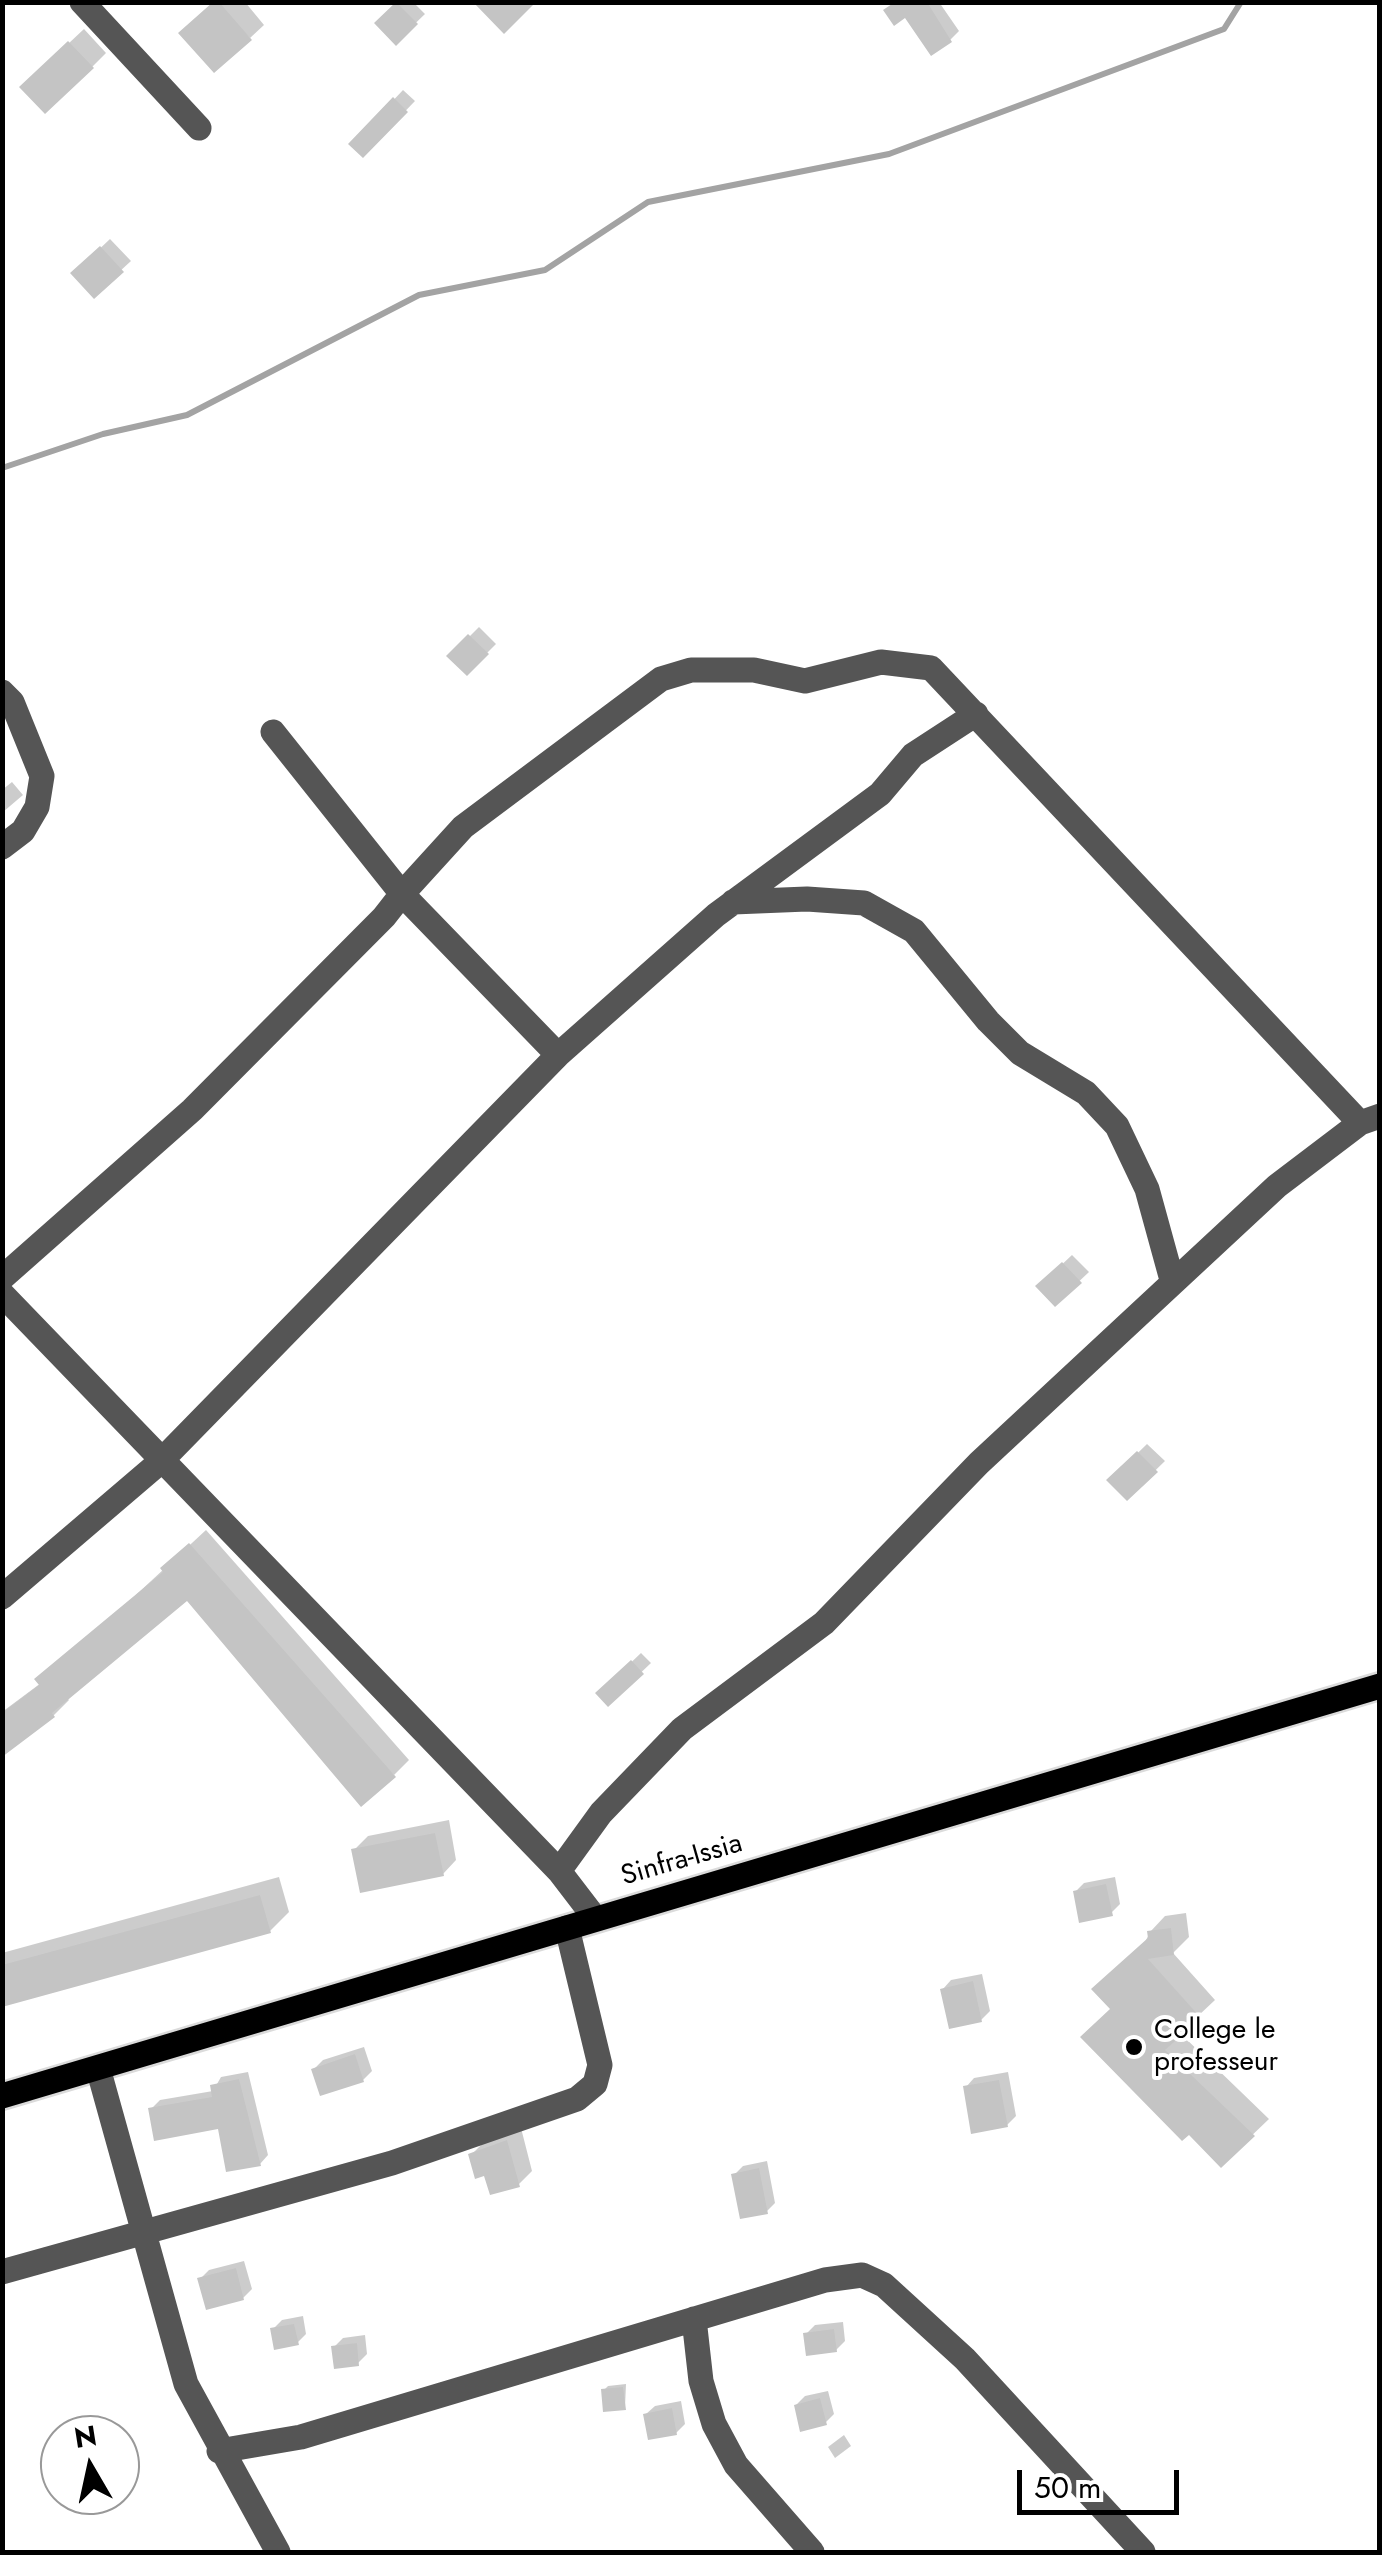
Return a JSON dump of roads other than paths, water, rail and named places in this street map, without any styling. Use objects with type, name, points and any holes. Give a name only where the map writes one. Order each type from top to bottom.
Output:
[{"type":"main road","name":"Sinfra-Issia","points":[[2,2096],[1380,1686]]},
{"type":"street","points":[[82,2],[199,128]]},
{"type":"street","points":[[2,1278],[192,1110],[384,918],[463,827],[661,680],[691,670],[754,670],[805,681],[881,662],[930,668],[1370,1120],[1277,1186],[1172,1280],[904,1536],[824,1623],[778,1662],[720,1699],[654,1756],[601,1813],[559,1871]]},
{"type":"street","points":[[2,692],[12,702],[42,776],[37,807],[22,831],[2,848]]},
{"type":"street","points":[[2,1597],[160,1462],[558,1055],[733,902],[880,794],[913,754],[976,714]]},
{"type":"street","points":[[273,732],[402,894],[558,1055]]},
{"type":"street","points":[[733,902],[807,898],[864,903],[914,931],[988,1021],[1020,1053],[1086,1093],[1116,1126],[1147,1189],[1172,1280]]},
{"type":"street","points":[[2,1294],[160,1462],[559,1871],[595,1918]]},
{"type":"street","points":[[2,2272],[392,2163],[577,2099],[595,2084],[600,2066],[566,1928]]},
{"type":"street","points":[[98,2068],[180,2369],[220,2451],[278,2552]]},
{"type":"street","points":[[220,2451],[302,2437],[825,2280],[862,2275],[884,2285],[964,2360],[1142,2552]]},
{"type":"street","points":[[694,2319],[701,2380],[714,2424],[736,2466],[812,2552]]},
{"type":"waterway","points":[[2,468],[103,434],[187,415],[419,295],[545,270],[648,202],[889,154],[1224,29],[1241,2]]},
{"type":"place","name":"College le professeur","points":[[1134,2047]]}]
